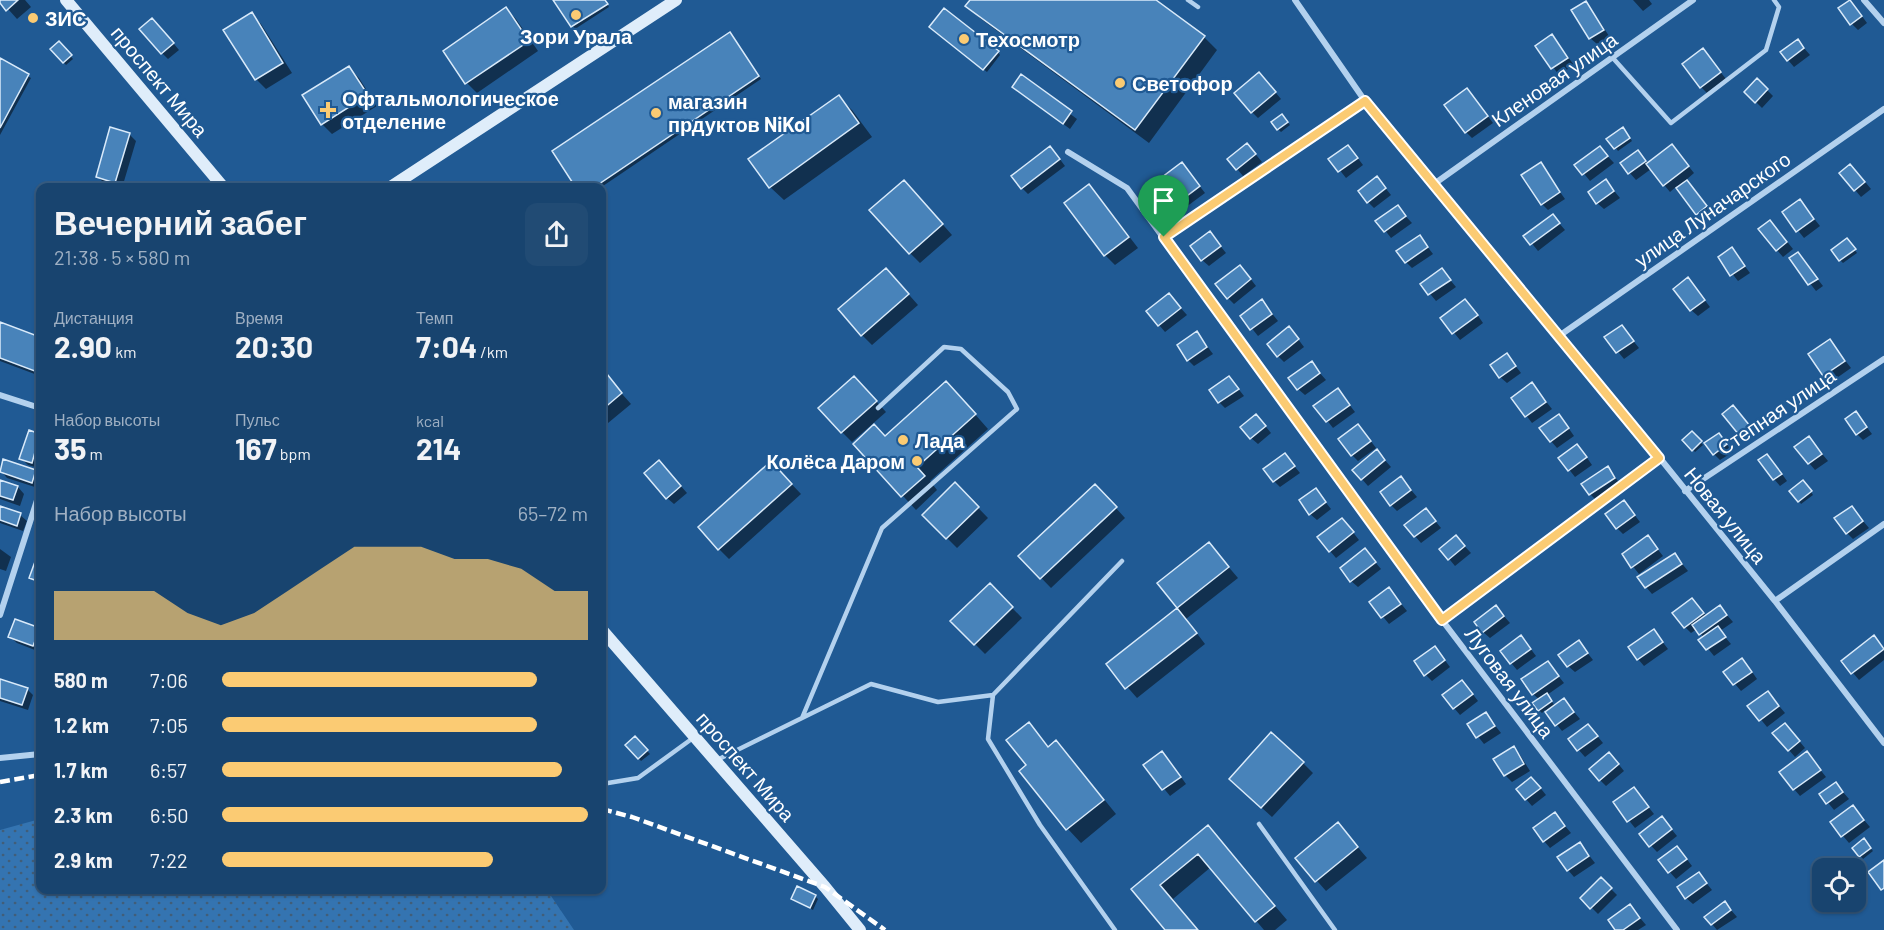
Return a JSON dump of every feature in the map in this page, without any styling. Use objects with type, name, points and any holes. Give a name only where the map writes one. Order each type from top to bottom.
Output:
[{"type":"main road","name":"проспект Мира","points":[[66,0],[220,183]]},
{"type":"main road","points":[[397,183],[676,0]]},
{"type":"main road","name":"проспект Мира","points":[[606,635],[860,930]]},
{"type":"street","name":"Новая улица","points":[[1295,0],[1365,101],[1775,601],[1884,743]]},
{"type":"street","name":"Кленовая улица","points":[[1434,184],[1693,0]]},
{"type":"street","points":[[1864,0],[1884,23]]},
{"type":"street","points":[[1164,237],[1365,101]]},
{"type":"street","name":"улица Луначарского","points":[[1559,336],[1884,109]]},
{"type":"street","name":"Луговая улица","points":[[1068,152],[1127,188],[1442,620],[1677,930]]},
{"type":"street","name":"Степная улица","points":[[1685,491],[1884,359]]},
{"type":"street","points":[[0,395],[36,407]]},
{"type":"street","points":[[0,615],[36,503]]},
{"type":"street","points":[[1775,601],[1884,524]]},
{"type":"street","points":[[0,758],[36,754]]},
{"type":"lane","points":[[1188,0],[1198,7]]},
{"type":"lane","points":[[1612,57],[1671,123],[1766,50],[1779,7],[1774,0]]},
{"type":"lane","points":[[802,718],[882,528],[1017,410],[1008,392],[961,349],[944,347],[878,408]]},
{"type":"lane","points":[[1442,620],[1659,458]]},
{"type":"lane","points":[[1115,930],[1040,825],[988,739],[993,695],[1122,561]]},
{"type":"lane","points":[[715,761],[871,684],[938,702],[993,695]]},
{"type":"lane","points":[[606,783],[638,778],[695,737]]},
{"type":"lane","points":[[1259,824],[1335,930]]},
{"type":"shaded area","points":[[36,820],[36,894],[550,894],[574,930],[0,930],[0,830]]},
{"type":"building","points":[[0,0],[18,0],[6,11]]},
{"type":"building","name":"Зори Урала","points":[[553,0],[605,0],[608,4],[571,27]]},
{"type":"building","name":"Светофор","points":[[970,0],[1156,0],[1205,36],[1135,130],[965,6]]},
{"type":"building","points":[[1850,0],[1862,16],[1850,25],[1838,8]]},
{"type":"building","points":[[1586,1],[1604,30],[1589,39],[1571,10]]},
{"type":"building","points":[[506,7],[529,41],[465,84],[443,51]]},
{"type":"building","name":"Техосмотр","points":[[944,8],[999,51],[983,70],[929,27]]},
{"type":"building","points":[[252,12],[283,63],[255,80],[223,30]]},
{"type":"building","points":[[152,18],[174,43],[161,54],[139,29]]},
{"type":"building","name":"магазин прдуктов NiKol","points":[[730,32],[759,76],[600,183],[573,183],[552,151]]},
{"type":"building","points":[[1552,34],[1568,58],[1551,69],[1535,46]]},
{"type":"building","points":[[1798,39],[1804,48],[1787,61],[1780,52]]},
{"type":"building","points":[[59,41],[72,55],[63,63],[50,49]]},
{"type":"building","points":[[1703,48],[1721,72],[1700,88],[1682,64]]},
{"type":"building","points":[[0,58],[29,74],[0,128]]},
{"type":"building","name":"Офтальмологическое отделение","points":[[349,66],[368,95],[321,125],[302,95]]},
{"type":"building","points":[[1259,72],[1276,92],[1251,113],[1234,93]]},
{"type":"building","points":[[1021,74],[1072,111],[1063,124],[1012,87]]},
{"type":"building","points":[[1757,78],[1768,89],[1755,103],[1744,92]]},
{"type":"building","points":[[1467,88],[1488,116],[1465,133],[1444,105]]},
{"type":"building","points":[[839,95],[859,123],[769,188],[748,159]]},
{"type":"building","points":[[1282,114],[1288,122],[1277,130],[1271,122]]},
{"type":"building","points":[[110,127],[130,133],[115,183],[96,177]]},
{"type":"building","points":[[1623,127],[1630,138],[1614,149],[1606,139]]},
{"type":"building","points":[[1247,143],[1256,154],[1236,170],[1227,159]]},
{"type":"building","points":[[1672,144],[1689,166],[1663,186],[1646,164]]},
{"type":"building","points":[[1348,145],[1358,158],[1338,172],[1328,159]]},
{"type":"building","points":[[1050,146],[1060,159],[1021,189],[1011,176]]},
{"type":"building","points":[[1600,146],[1608,156],[1582,175],[1574,165]]},
{"type":"building","points":[[1638,150],[1646,161],[1628,174],[1620,163]]},
{"type":"building","points":[[1182,162],[1200,186],[1175,205],[1157,181]]},
{"type":"building","points":[[1541,162],[1560,192],[1541,205],[1521,175]]},
{"type":"building","points":[[1850,164],[1865,182],[1854,191],[1839,173]]},
{"type":"building","points":[[1377,176],[1386,188],[1367,203],[1358,191]]},
{"type":"building","points":[[1606,179],[1614,191],[1596,204],[1588,192]]},
{"type":"building","points":[[904,180],[943,224],[909,254],[869,210]]},
{"type":"building","points":[[1687,180],[1707,206],[1696,215],[1676,188]]},
{"type":"building","points":[[1089,184],[1129,237],[1104,256],[1064,203]]},
{"type":"building","points":[[1800,199],[1814,219],[1796,232],[1782,212]]},
{"type":"building","points":[[1398,205],[1406,216],[1384,232],[1375,221]]},
{"type":"building","points":[[1553,214],[1560,223],[1530,245],[1523,236]]},
{"type":"building","points":[[1770,220],[1787,242],[1776,251],[1758,229]]},
{"type":"building","points":[[1210,231],[1221,246],[1201,261],[1190,246]]},
{"type":"building","points":[[1420,235],[1428,247],[1405,263],[1396,251]]},
{"type":"building","points":[[1847,238],[1856,249],[1839,261],[1831,250]]},
{"type":"building","points":[[1732,247],[1745,266],[1730,276],[1718,257]]},
{"type":"building","points":[[1798,252],[1818,279],[1808,285],[1789,258]]},
{"type":"building","points":[[1240,265],[1251,279],[1227,299],[1215,284]]},
{"type":"building","points":[[886,268],[909,294],[861,336],[838,309]]},
{"type":"building","points":[[1442,268],[1451,280],[1428,295],[1420,284]]},
{"type":"building","points":[[1688,277],[1705,300],[1690,311],[1673,289]]},
{"type":"building","points":[[1169,293],[1181,308],[1158,326],[1146,311]]},
{"type":"building","points":[[1262,299],[1272,314],[1250,330],[1240,316]]},
{"type":"building","points":[[1465,299],[1478,315],[1452,334],[1440,318]]},
{"type":"building","points":[[0,322],[36,336],[36,372],[0,358]]},
{"type":"building","points":[[1622,325],[1634,341],[1616,353],[1604,337]]},
{"type":"building","points":[[1289,326],[1299,339],[1277,357],[1267,344]]},
{"type":"building","points":[[1197,331],[1207,347],[1187,361],[1177,345]]},
{"type":"building","points":[[1830,339],[1845,361],[1823,376],[1808,354]]},
{"type":"building","points":[[1507,353],[1516,366],[1499,378],[1490,365]]},
{"type":"building","points":[[1312,361],[1320,373],[1297,390],[1288,378]]},
{"type":"building","points":[[606,375],[622,393],[606,407]]},
{"type":"building","points":[[854,376],[877,401],[841,433],[818,408]]},
{"type":"building","points":[[1229,376],[1239,389],[1218,403],[1209,390]]},
{"type":"building","name":"Лада","points":[[946,381],[976,414],[917,467],[925,476],[901,497],[853,444],[874,424],[885,436]]},
{"type":"building","points":[[1532,382],[1546,402],[1525,417],[1511,398]]},
{"type":"building","points":[[1338,388],[1350,405],[1326,422],[1313,406]]},
{"type":"building","points":[[1733,405],[1750,426],[1739,435],[1722,414]]},
{"type":"building","points":[[1856,411],[1867,427],[1856,435],[1845,419]]},
{"type":"building","points":[[1256,414],[1266,426],[1250,439],[1240,427]]},
{"type":"building","points":[[1559,414],[1569,428],[1550,442],[1539,428]]},
{"type":"building","points":[[1358,424],[1371,441],[1351,456],[1338,439]]},
{"type":"building","points":[[29,430],[36,433],[36,448],[32,463],[19,459]]},
{"type":"building","points":[[1692,431],[1702,441],[1692,451],[1682,440]]},
{"type":"building","points":[[1719,433],[1727,444],[1713,455],[1704,443]]},
{"type":"building","points":[[1809,436],[1822,454],[1808,464],[1794,447]]},
{"type":"building","points":[[1577,444],[1587,457],[1568,471],[1558,458]]},
{"type":"building","points":[[1377,449],[1385,460],[1361,480],[1352,470]]},
{"type":"building","points":[[1285,453],[1295,466],[1273,482],[1263,469]]},
{"type":"building","points":[[1767,454],[1782,474],[1773,480],[1758,460]]},
{"type":"building","points":[[3,459],[36,470],[32,483],[0,472]]},
{"type":"building","points":[[659,460],[681,486],[666,499],[644,473]]},
{"type":"building","points":[[771,461],[792,484],[718,550],[698,527]]},
{"type":"building","points":[[1608,466],[1615,478],[1589,495],[1581,484]]},
{"type":"building","points":[[1401,476],[1411,490],[1390,506],[1380,492]]},
{"type":"building","points":[[0,480],[18,486],[13,500],[0,496]]},
{"type":"building","points":[[1803,480],[1812,491],[1798,502],[1789,491]]},
{"type":"building","points":[[955,482],[979,507],[946,539],[922,515]]},
{"type":"building","points":[[1095,484],[1117,507],[1040,579],[1018,556]]},
{"type":"building","points":[[1316,488],[1326,502],[1309,515],[1299,500]]},
{"type":"building","points":[[1624,500],[1635,515],[1616,529],[1605,514]]},
{"type":"building","points":[[0,506],[21,513],[17,526],[0,520]]},
{"type":"building","points":[[1852,506],[1863,521],[1846,534],[1834,518]]},
{"type":"building","points":[[1426,508],[1436,521],[1414,537],[1404,525]]},
{"type":"building","points":[[1342,518],[1354,532],[1329,552],[1317,537]]},
{"type":"building","points":[[1456,535],[1465,546],[1448,560],[1439,549]]},
{"type":"building","points":[[1648,535],[1658,549],[1631,568],[1622,554]]},
{"type":"building","points":[[1209,542],[1229,567],[1177,608],[1157,583]]},
{"type":"building","points":[[1365,548],[1376,562],[1350,582],[1340,568]]},
{"type":"building","points":[[1675,553],[1682,564],[1645,588],[1637,577]]},
{"type":"building","points":[[36,559],[36,581],[29,578]]},
{"type":"building","points":[[990,583],[1013,607],[974,645],[950,621]]},
{"type":"building","points":[[1389,587],[1401,604],[1381,618],[1369,602]]},
{"type":"building","points":[[1692,598],[1704,613],[1684,628],[1672,613]]},
{"type":"building","points":[[1496,605],[1504,616],[1482,633],[1474,622]]},
{"type":"building","points":[[1720,605],[1727,615],[1699,635],[1692,625]]},
{"type":"building","points":[[1177,608],[1197,633],[1125,689],[1106,664]]},
{"type":"building","points":[[15,619],[36,627],[33,646],[8,637]]},
{"type":"building","points":[[1718,626],[1726,637],[1706,650],[1698,640]]},
{"type":"building","points":[[1654,629],[1663,642],[1637,660],[1628,647]]},
{"type":"building","points":[[1521,635],[1531,649],[1510,664],[1500,651]]},
{"type":"building","points":[[1874,635],[1884,649],[1851,674],[1841,661]]},
{"type":"building","points":[[1579,640],[1588,653],[1567,667],[1558,655]]},
{"type":"building","points":[[1435,646],[1445,660],[1424,676],[1414,661]]},
{"type":"building","points":[[1742,658],[1752,672],[1733,685],[1723,672]]},
{"type":"building","points":[[1548,661],[1559,676],[1532,695],[1521,679]]},
{"type":"building","points":[[0,679],[28,688],[22,705],[0,698]]},
{"type":"building","points":[[1462,680],[1473,694],[1453,709],[1442,695]]},
{"type":"building","points":[[1768,691],[1779,706],[1759,721],[1747,706]]},
{"type":"building","points":[[1547,693],[1552,701],[1538,711],[1532,703]]},
{"type":"building","points":[[1564,698],[1574,712],[1555,726],[1545,712]]},
{"type":"building","points":[[1486,712],[1495,726],[1476,738],[1467,724]]},
{"type":"building","points":[[1029,722],[1048,747],[1056,740],[1104,800],[1066,830],[1019,771],[1026,765],[1006,740]]},
{"type":"building","points":[[1785,723],[1800,741],[1788,751],[1772,733]]},
{"type":"building","points":[[1588,724],[1598,736],[1577,751],[1568,739]]},
{"type":"building","points":[[1271,732],[1304,762],[1261,808],[1229,779]]},
{"type":"building","points":[[635,736],[648,750],[638,759],[625,745]]},
{"type":"building","points":[[1514,746],[1524,764],[1504,776],[1493,759]]},
{"type":"building","points":[[1162,751],[1181,777],[1162,790],[1143,765]]},
{"type":"building","points":[[1807,751],[1821,770],[1793,790],[1779,772]]},
{"type":"building","points":[[1609,752],[1619,764],[1599,781],[1589,769]]},
{"type":"building","points":[[1531,777],[1541,788],[1525,800],[1516,789]]},
{"type":"building","points":[[1836,782],[1843,792],[1826,804],[1819,794]]},
{"type":"building","points":[[1634,787],[1649,807],[1627,822],[1613,802]]},
{"type":"building","points":[[1853,805],[1864,820],[1841,837],[1830,822]]},
{"type":"building","points":[[1555,812],[1565,826],[1543,842],[1533,828]]},
{"type":"building","points":[[1662,816],[1672,829],[1649,847],[1639,834]]},
{"type":"building","points":[[1338,822],[1358,847],[1315,882],[1295,858]]},
{"type":"building","points":[[1208,825],[1275,906],[1255,922],[1198,854],[1160,885],[1198,930],[1165,930],[1131,889]]},
{"type":"building","points":[[1864,838],[1871,848],[1859,857],[1852,848]]},
{"type":"building","points":[[1580,842],[1589,856],[1567,871],[1557,857]]},
{"type":"building","points":[[1677,846],[1687,859],[1668,873],[1658,860]]},
{"type":"building","points":[[1884,860],[1884,888],[1881,890],[1868,872]]},
{"type":"building","points":[[1699,872],[1707,883],[1685,899],[1677,887]]},
{"type":"building","points":[[1601,877],[1612,888],[1590,909],[1580,898]]},
{"type":"building","points":[[797,886],[816,895],[810,908],[791,899]]},
{"type":"building","points":[[1725,901],[1731,910],[1711,925],[1704,917]]},
{"type":"building","points":[[1630,904],[1640,918],[1623,930],[1615,930],[1608,920]]},
{"type":"railway","points":[[0,782],[36,776]]},
{"type":"railway","points":[[606,810],[632,817],[825,887],[885,930]]},
{"type":"place","name":"Зори Урала","points":[[576,15]]},
{"type":"place","name":"ЗИС","points":[[33,18]]},
{"type":"place","name":"Техосмотр","points":[[964,39]]},
{"type":"place","name":"Светофор","points":[[1120,83]]},
{"type":"place","name":"Офтальмологическое отделение","points":[[328,110]]},
{"type":"place","name":"магазин прдуктов NiKol","points":[[656,113]]},
{"type":"place","name":"Лада","points":[[903,440]]},
{"type":"place","name":"Колёса Даром","points":[[917,461]]},
{"type":"route","points":[[1365,101],[1659,458],[1442,620],[1164,237],[1365,101]]}]
